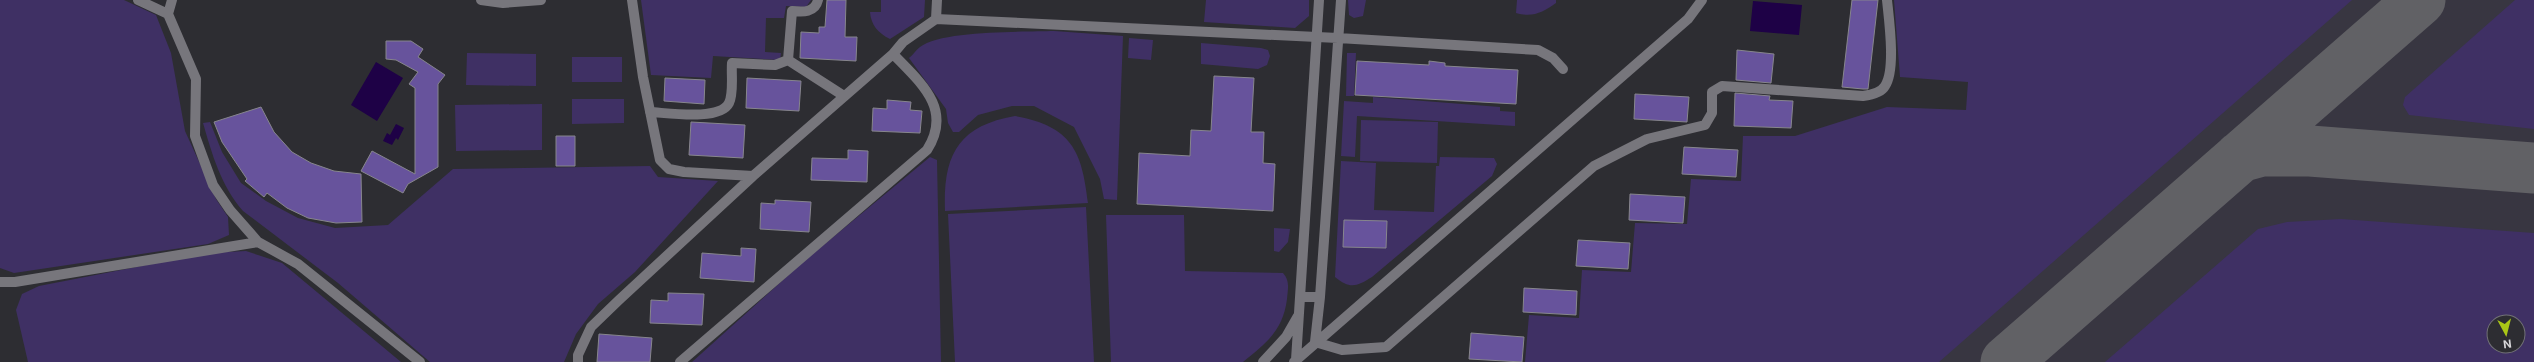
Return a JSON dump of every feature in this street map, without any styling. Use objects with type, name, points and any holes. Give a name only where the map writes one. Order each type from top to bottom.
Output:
[{"type":"lane","points":[[138,0],[168,14]]},
{"type":"lane","points":[[172,0],[168,14],[196,79],[195,136],[213,185],[230,210],[258,242],[298,264],[420,362]]},
{"type":"lane","points":[[481,0],[503,3],[541,0]]},
{"type":"lane","points":[[632,0],[650,112],[660,160],[669,169],[752,176]]},
{"type":"lane","points":[[788,60],[792,12],[807,12],[817,6],[818,0]]},
{"type":"lane","points":[[936,18],[937,0]]},
{"type":"lane","points":[[1295,361],[1319,0]]},
{"type":"lane","points":[[1315,342],[1320,297],[1341,0]]},
{"type":"lane","points":[[1295,361],[1315,342],[1688,19],[1702,0]]},
{"type":"lane","points":[[1315,342],[1342,350],[1386,346],[1594,166],[1647,139],[1705,124],[1712,113],[1712,92],[1722,86],[1864,96],[1876,93],[1885,88],[1890,76],[1887,0]]},
{"type":"lane","points":[[578,362],[578,355],[591,327],[752,176],[893,54],[903,42],[936,18],[1338,38],[1538,50],[1553,58],[1563,68]]},
{"type":"lane","points":[[680,362],[927,150],[935,137],[938,123],[937,109],[920,82],[893,54]]},
{"type":"lane","points":[[650,112],[712,114],[724,110],[730,102],[732,63],[775,65],[788,60]]},
{"type":"lane","points":[[788,60],[844,96]]},
{"type":"lane","points":[[0,282],[15,282],[258,242]]},
{"type":"lane","points":[[1300,297],[1320,297]]},
{"type":"lane","points":[[1263,362],[1286,337],[1298,315]]},
{"type":"shaded area","points":[[0,0],[124,0],[156,15],[171,53],[185,131],[216,199],[228,217],[229,235],[208,244],[14,273],[0,268]]},
{"type":"shaded area","points":[[641,0],[811,0],[806,7],[786,6],[784,18],[766,18],[765,52],[781,53],[780,60],[713,56],[711,78],[651,75]]},
{"type":"shaded area","points":[[881,0],[925,0],[924,17],[890,39],[876,28],[871,17],[870,12],[881,12]]},
{"type":"shaded area","points":[[1206,0],[1309,0],[1309,16],[1295,28],[1204,22]]},
{"type":"shaded area","points":[[1348,0],[1366,0],[1363,16],[1354,18],[1349,15]]},
{"type":"shaded area","points":[[1517,0],[1556,0],[1556,3],[1538,13],[1528,15],[1516,13]]},
{"type":"shaded area","points":[[1894,0],[2352,0],[1939,362],[1525,362],[1529,315],[1579,318],[1582,270],[1631,272],[1635,223],[1687,224],[1691,179],[1741,181],[1743,136],[1795,136],[1887,107],[1966,110],[1968,82],[1900,77]]},
{"type":"shaded area","points":[[2186,0],[2534,0],[2534,362],[1768,362]]},
{"type":"shaded area","points":[[2515,0],[2534,0],[2534,129],[2409,115],[2403,105],[2405,97]]},
{"type":"shaded area","points":[[1753,1],[1802,5],[1799,35],[1750,31]]},
{"type":"shaded area","points":[[1054,31],[1123,36],[1117,200],[1104,199],[1100,179],[1074,127],[1034,106],[1012,106],[978,115],[959,132],[953,132],[948,123],[946,109],[909,58],[920,47],[931,41],[946,37],[984,33]]},
{"type":"shaded area","points":[[1129,38],[1153,40],[1151,60],[1128,58]]},
{"type":"shaded area","points":[[1201,43],[1261,48],[1268,50],[1270,56],[1267,65],[1258,69],[1201,64]]},
{"type":"shaded area","points":[[467,53],[536,54],[536,86],[466,85]]},
{"type":"shaded area","points":[[1347,53],[1356,53],[1354,96],[1346,96]]},
{"type":"shaded area","points":[[572,57],[622,57],[622,82],[572,82]]},
{"type":"shaded area","points":[[376,62],[403,78],[377,121],[351,105]]},
{"type":"shaded area","points":[[1373,97],[1500,107],[1500,111],[1515,112],[1515,126],[1357,116],[1355,157],[1341,156],[1344,101],[1373,103]]},
{"type":"shaded area","points":[[572,99],[624,99],[624,123],[572,124]]},
{"type":"shaded area","points":[[542,104],[542,150],[456,151],[455,105]]},
{"type":"shaded area","points":[[1015,116],[1034,120],[1049,126],[1061,134],[1070,143],[1082,168],[1088,203],[945,211],[947,174],[951,159],[958,146],[967,136],[980,127]]},
{"type":"shaded area","points":[[1361,120],[1438,122],[1437,163],[1360,161]]},
{"type":"shaded area","points":[[210,122],[222,152],[241,183],[266,201],[298,218],[335,228],[388,225],[453,169],[650,166],[658,177],[718,181],[635,272],[598,304],[576,334],[564,362],[430,362],[338,283],[243,211],[229,191],[218,169],[203,123]]},
{"type":"shaded area","points":[[396,124],[404,128],[398,140],[396,138],[392,145],[383,141],[387,133],[390,135]]},
{"type":"shaded area","points":[[930,157],[937,160],[941,362],[692,362],[803,262]]},
{"type":"shaded area","points":[[1440,157],[1494,158],[1497,164],[1492,176],[1372,277],[1357,285],[1349,285],[1335,277],[1341,161],[1376,163],[1374,210],[1434,212],[1436,166],[1439,166]],"holes":[[[1344,221],[1387,222],[1386,248],[1343,247]]]},
{"type":"shaded area","points":[[1086,207],[1094,362],[955,362],[948,214]]},
{"type":"shaded area","points":[[1106,215],[1184,215],[1185,271],[1283,273],[1288,282],[1288,291],[1285,310],[1282,320],[1277,328],[1259,349],[1243,362],[1111,362]]},
{"type":"shaded area","points":[[2341,219],[2534,233],[2534,362],[2105,362],[2258,229],[2287,222]]},
{"type":"shaded area","points":[[1274,228],[1290,229],[1288,242],[1279,252],[1274,251]]},
{"type":"shaded area","points":[[246,251],[282,263],[401,362],[28,362],[16,310],[22,294],[39,286],[208,253]]},
{"type":"building","points":[[827,0],[846,0],[845,37],[857,37],[856,61],[800,58],[801,32],[819,33],[819,27],[825,27]]},
{"type":"building","points":[[1852,0],[1878,0],[1868,89],[1842,87]]},
{"type":"building","points":[[386,41],[411,41],[423,49],[418,57],[445,75],[438,84],[438,167],[408,184],[403,193],[361,171],[372,151],[415,174],[415,88],[409,84],[418,72],[396,60],[386,59]]},
{"type":"building","points":[[1737,50],[1774,54],[1771,83],[1736,80]]},
{"type":"building","points":[[1357,61],[1429,65],[1429,61],[1445,63],[1445,66],[1518,70],[1516,104],[1355,95]]},
{"type":"building","points":[[1214,76],[1254,78],[1251,132],[1264,132],[1263,163],[1275,164],[1273,211],[1137,204],[1139,153],[1190,156],[1191,130],[1211,131]]},
{"type":"building","points":[[665,78],[705,80],[704,104],[664,101]]},
{"type":"building","points":[[747,78],[801,81],[799,111],[746,108]]},
{"type":"building","points":[[1735,93],[1770,96],[1769,100],[1793,101],[1791,128],[1734,126]]},
{"type":"building","points":[[1635,94],[1689,97],[1687,122],[1634,119]]},
{"type":"building","points":[[887,100],[911,102],[910,110],[922,111],[920,133],[872,131],[873,108],[887,109]]},
{"type":"building","points":[[261,107],[274,132],[292,152],[311,163],[334,171],[361,174],[362,222],[336,223],[308,218],[287,208],[267,193],[264,197],[245,181],[247,179],[222,142],[214,122]]},
{"type":"building","points":[[691,122],[745,125],[743,158],[689,155]]},
{"type":"building","points":[[556,136],[575,136],[575,166],[556,166]]},
{"type":"building","points":[[1684,147],[1738,150],[1736,177],[1682,174]]},
{"type":"building","points":[[848,150],[868,151],[867,182],[811,180],[812,158],[848,159]]},
{"type":"building","points":[[1630,194],[1685,197],[1683,223],[1629,220]]},
{"type":"building","points":[[775,200],[811,202],[809,232],[760,229],[761,203],[775,204]]},
{"type":"building","points":[[1344,220],[1387,221],[1386,248],[1343,247]]},
{"type":"building","points":[[1578,240],[1630,243],[1628,269],[1576,266]]},
{"type":"building","points":[[741,248],[756,249],[754,282],[700,278],[702,253],[741,256]]},
{"type":"building","points":[[1524,288],[1577,291],[1576,315],[1523,312]]},
{"type":"building","points":[[668,293],[704,294],[702,325],[650,323],[651,300],[668,301]]},
{"type":"building","points":[[1471,333],[1524,337],[1522,362],[1469,359]]},
{"type":"building","points":[[599,334],[652,338],[650,362],[597,362]]},
{"type":"taxiway","points":[[2006,362],[2420,0]]},
{"type":"taxiway","points":[[2240,157],[2262,151],[2310,151],[2534,168]]}]
